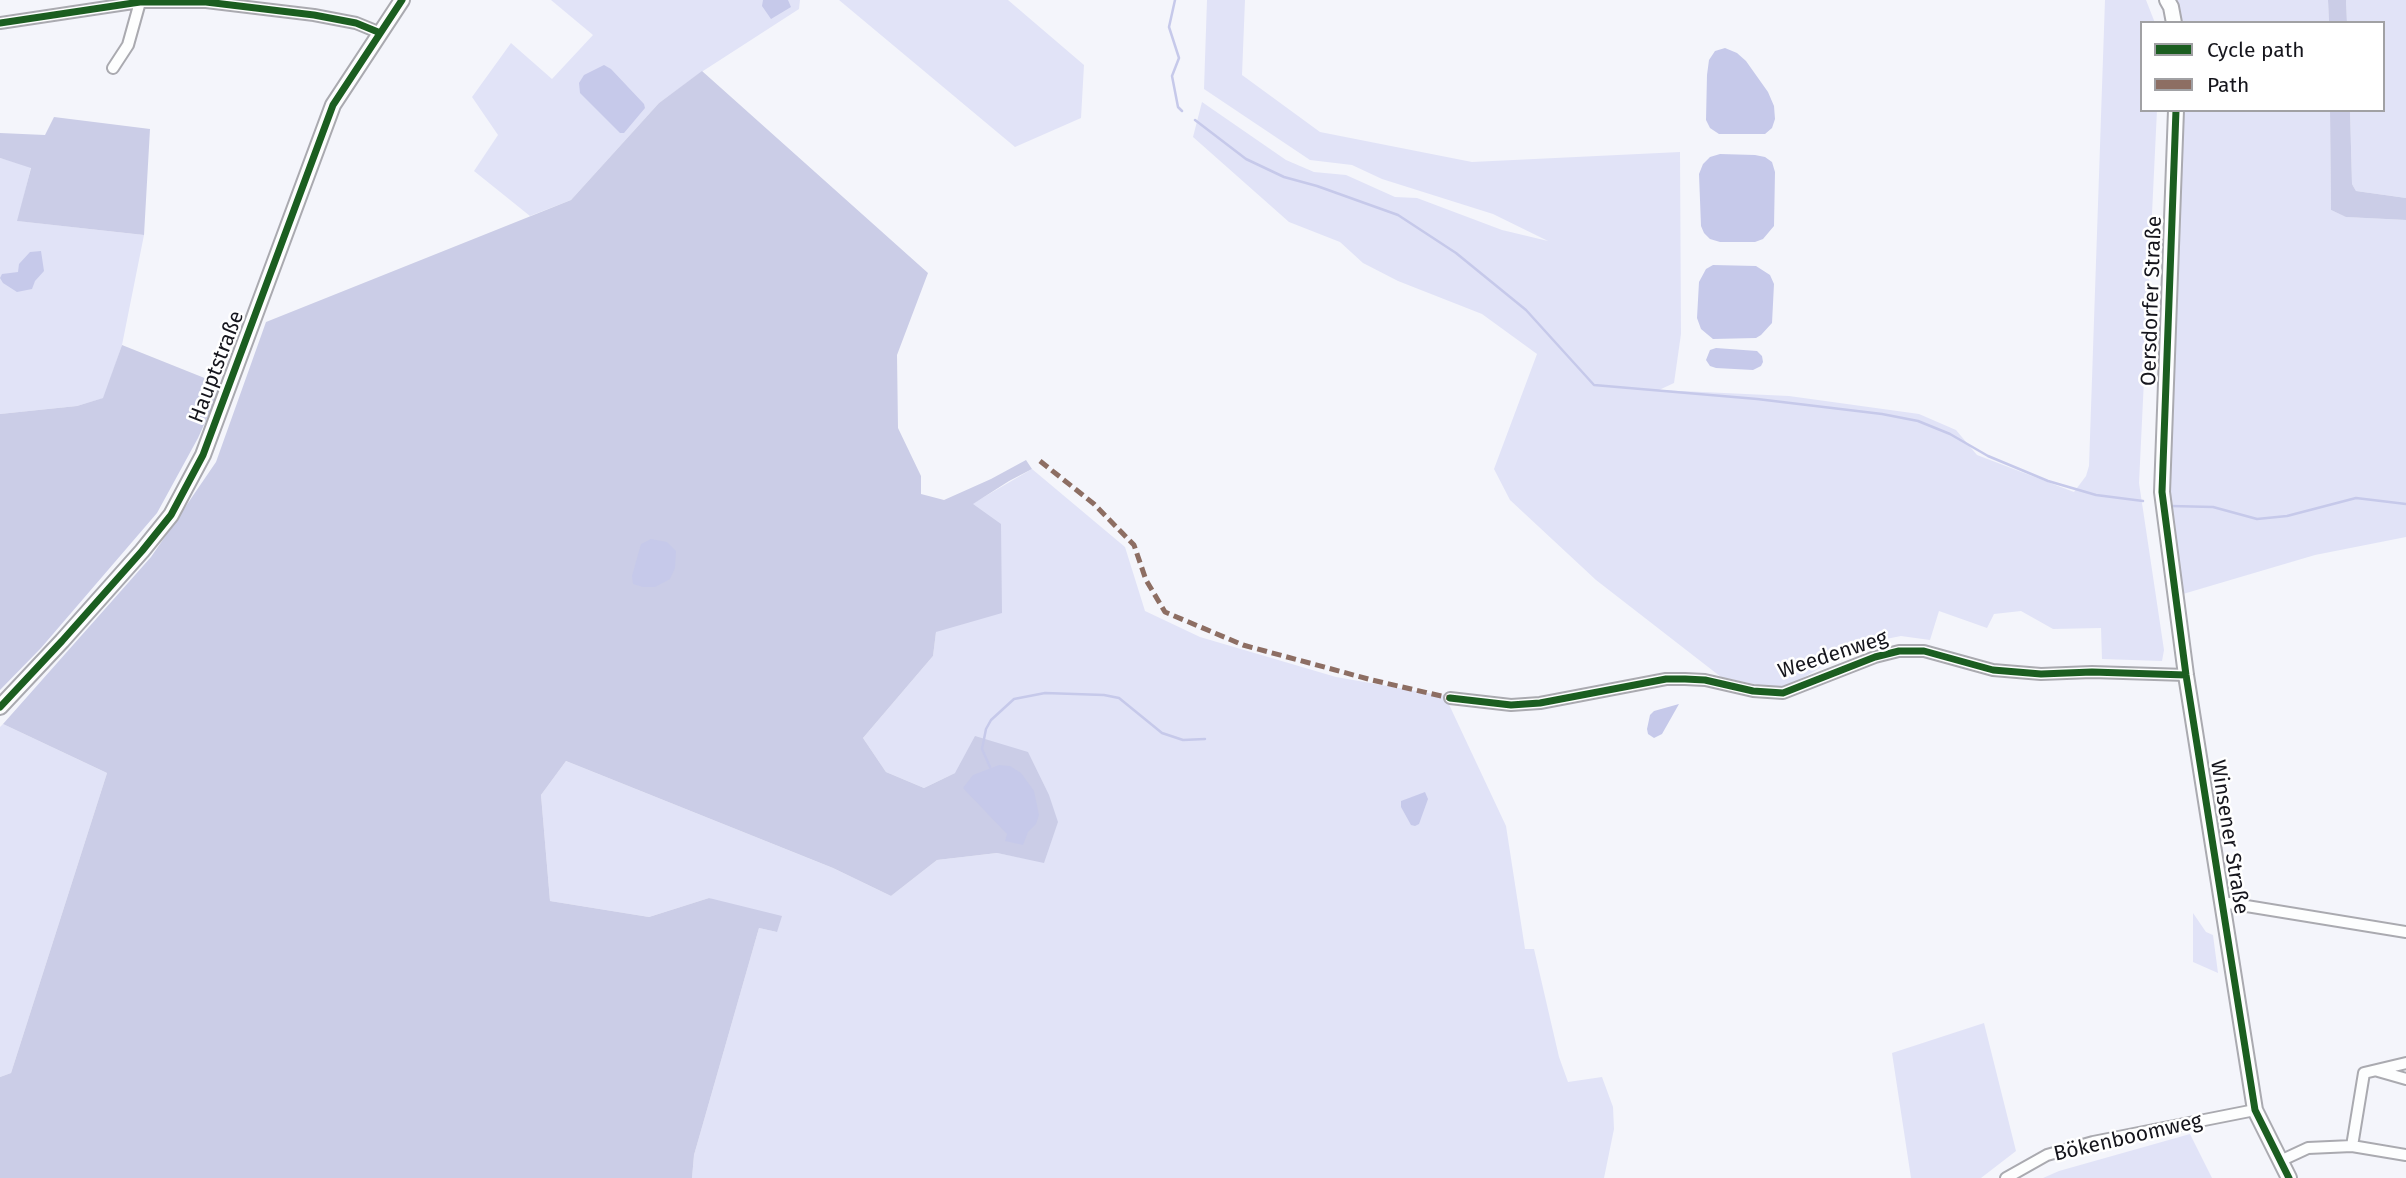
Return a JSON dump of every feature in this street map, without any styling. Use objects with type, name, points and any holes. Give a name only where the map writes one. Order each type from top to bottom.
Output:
[{"type":"street","name":"Hauptstraße","points":[[0,707],[142,551],[170,515],[203,455],[333,105],[378,32],[402,0]]},
{"type":"street","points":[[2167,0],[2173,21]]},
{"type":"street","points":[[0,23],[140,2],[206,2],[314,15],[356,23],[378,32]]},
{"type":"street","points":[[113,68],[128,45],[140,2]]},
{"type":"street","name":"Oersdorfer Straße","points":[[2162,492],[2176,112]]},
{"type":"street","name":"Winsener Straße","points":[[2162,492],[2186,675],[2255,1110],[2290,1178]]},
{"type":"street","name":"Weedenweg","points":[[1450,698],[1511,705],[1540,703],[1685,678],[1753,691],[1783,693],[1875,657],[1899,651],[1924,651],[1993,670],[2040,674],[2092,672],[2186,675]]},
{"type":"street","points":[[2222,902],[2406,932]]},
{"type":"street","points":[[2352,1146],[2364,1073],[2406,1063]]},
{"type":"street","points":[[2375,1070],[2406,1079]]},
{"type":"street","name":"Bökenboomweg","points":[[2006,1178],[2047,1155],[2092,1142],[2255,1110]]},
{"type":"street","points":[[2280,1161],[2308,1147],[2352,1146],[2406,1155]]},
{"type":"shaded area","points":[[551,0],[800,0],[799,9],[659,103],[571,200],[530,216],[474,171],[498,135],[472,97],[511,43],[552,79],[593,35]]},
{"type":"shaded area","points":[[763,0],[788,0],[791,7],[771,19],[762,6]]},
{"type":"shaded area","points":[[839,0],[1008,0],[1084,65],[1081,118],[1015,147]]},
{"type":"shaded area","points":[[1207,0],[1245,0],[1242,75],[1320,132],[1472,162],[1680,152],[1681,334],[1674,383],[1659,390],[1789,396],[1919,414],[1956,430],[1977,455],[2074,492],[2086,476],[2089,466],[2105,0],[2146,0],[2154,21],[2140,21],[2140,112],[2157,112],[2139,483],[2164,650],[2162,661],[2102,659],[2101,628],[2053,629],[2021,611],[1994,614],[1987,628],[1939,611],[1930,640],[1901,636],[1871,642],[1782,690],[1721,677],[1596,580],[1510,500],[1494,469],[1537,354],[1482,314],[1398,281],[1363,263],[1340,242],[1289,222],[1193,137],[1202,102],[1286,160],[1314,172],[1346,175],[1395,197],[1417,198],[1502,230],[1548,241],[1493,214],[1382,179],[1352,165],[1310,160],[1204,89]]},
{"type":"shaded area","points":[[2177,0],[2328,0],[2329,21],[2182,21]]},
{"type":"shaded area","points":[[2328,0],[2346,0],[2347,21],[2329,21]]},
{"type":"shaded area","points":[[2346,0],[2406,0],[2406,198],[2356,191],[2352,184],[2350,112],[2385,112],[2385,21],[2347,21]]},
{"type":"shaded area","points":[[1725,48],[1746,61],[1768,92],[1774,106],[1775,119],[1772,128],[1765,134],[1719,134],[1710,128],[1706,120],[1709,60],[1715,51]]},
{"type":"shaded area","points":[[604,65],[644,104],[645,108],[624,133],[620,133],[580,93],[579,83],[584,75]]},
{"type":"shaded area","points":[[702,71],[928,273],[897,355],[898,428],[921,476],[921,494],[944,500],[1026,460],[1032,469],[973,504],[1001,524],[1002,613],[936,632],[933,656],[863,738],[886,772],[924,788],[955,773],[975,736],[1028,752],[1049,795],[1058,822],[1044,863],[997,853],[937,860],[891,896],[833,868],[566,761],[541,795],[550,901],[649,917],[709,898],[782,916],[777,932],[759,928],[694,1155],[692,1178],[0,1178],[0,1077],[11,1073],[107,773],[3,724],[151,557],[216,462],[266,322],[571,200],[659,103]]},
{"type":"shaded area","points":[[2182,112],[2330,112],[2331,210],[2347,217],[2406,220],[2406,537],[2315,555],[2183,594],[2168,492]]},
{"type":"shaded area","points":[[2330,112],[2350,112],[2352,184],[2356,191],[2406,198],[2406,220],[2346,217],[2331,210]]},
{"type":"shaded area","points":[[54,117],[150,129],[144,235],[17,221],[31,168],[0,158],[0,133],[45,135]]},
{"type":"shaded area","points":[[1720,154],[1755,155],[1772,162],[1775,172],[1774,226],[1763,239],[1755,242],[1720,242],[1710,239],[1704,233],[1701,226],[1699,174],[1710,157]]},
{"type":"shaded area","points":[[0,158],[31,167],[18,221],[144,235],[122,345],[104,398],[77,406],[0,414]]},
{"type":"shaded area","points":[[41,251],[44,271],[32,289],[17,292],[3,283],[0,278],[2,274],[18,272],[19,264],[30,252]]},
{"type":"shaded area","points":[[1713,265],[1756,266],[1770,275],[1774,284],[1772,323],[1761,335],[1756,338],[1713,339],[1701,329],[1697,318],[1699,282],[1706,269]]},
{"type":"shaded area","points":[[122,345],[222,385],[198,438],[157,513],[41,648],[0,690],[0,414],[77,406],[103,398]]},
{"type":"shaded area","points":[[1716,348],[1757,351],[1763,362],[1753,370],[1716,368],[1710,366],[1706,360],[1710,350]]},
{"type":"shaded area","points":[[1032,469],[1125,547],[1145,611],[1200,637],[1336,677],[1445,696],[1506,826],[1525,949],[1534,949],[1559,1057],[1568,1082],[1602,1077],[1613,1107],[1614,1129],[1604,1178],[692,1178],[694,1155],[759,928],[777,932],[709,898],[649,917],[550,901],[541,795],[566,761],[833,868],[891,896],[937,860],[997,853],[1044,862],[955,773],[924,788],[886,772],[863,738],[933,656],[936,632],[972,504]]},
{"type":"shaded area","points":[[651,539],[667,542],[676,551],[675,568],[670,579],[655,587],[643,587],[633,584],[632,576],[641,544]]},
{"type":"shaded area","points":[[1679,704],[1662,734],[1654,738],[1648,734],[1650,715],[1654,711]]},
{"type":"shaded area","points":[[3,724],[107,773],[11,1073],[0,1077],[0,727]]},
{"type":"shaded area","points":[[999,765],[1010,766],[1021,773],[1034,791],[1039,815],[1023,845],[1005,841],[1007,834],[963,788],[973,775]]},
{"type":"shaded area","points":[[1425,792],[1428,799],[1419,824],[1411,825],[1401,807],[1401,801]]},
{"type":"shaded area","points":[[2193,913],[2206,932],[2213,935],[2218,973],[2193,962]]},
{"type":"shaded area","points":[[1984,1023],[2016,1151],[1981,1178],[1911,1178],[1892,1053]]},
{"type":"shaded area","points":[[2190,1134],[2212,1178],[2043,1178],[2059,1171]]},
{"type":"waterway","points":[[1175,0],[1169,27],[1179,58],[1172,76],[1178,107],[1182,111]]},
{"type":"waterway","points":[[1195,120],[1246,159],[1284,177],[1398,215],[1456,253],[1526,310],[1594,385],[1757,399],[1918,421],[1950,434],[1988,456],[2048,481],[2096,495],[2143,501]]},
{"type":"waterway","points":[[2171,506],[2213,507],[2257,519],[2287,516],[2356,498],[2406,504]]},
{"type":"waterway","points":[[990,767],[982,749],[986,729],[991,720],[1014,699],[1045,693],[1119,698],[1162,733],[1183,740],[1205,739]]},
{"type":"marked path","points":[[1040,461],[1094,504],[1134,545],[1146,580],[1165,612],[1243,645],[1450,698]]},
{"type":"cycle path","points":[[0,707],[62,641],[171,515],[203,455],[333,105],[402,0]]},
{"type":"cycle path","points":[[0,23],[140,2],[206,2],[314,15],[356,23],[378,32]]},
{"type":"cycle path","points":[[2176,112],[2162,492],[2186,675],[2255,1110],[2289,1178]]},
{"type":"cycle path","points":[[1450,698],[1511,705],[1540,703],[1666,679],[1705,680],[1753,691],[1783,693],[1875,657],[1899,651],[1924,651],[1993,670],[2041,674],[2092,672],[2186,675]]}]
